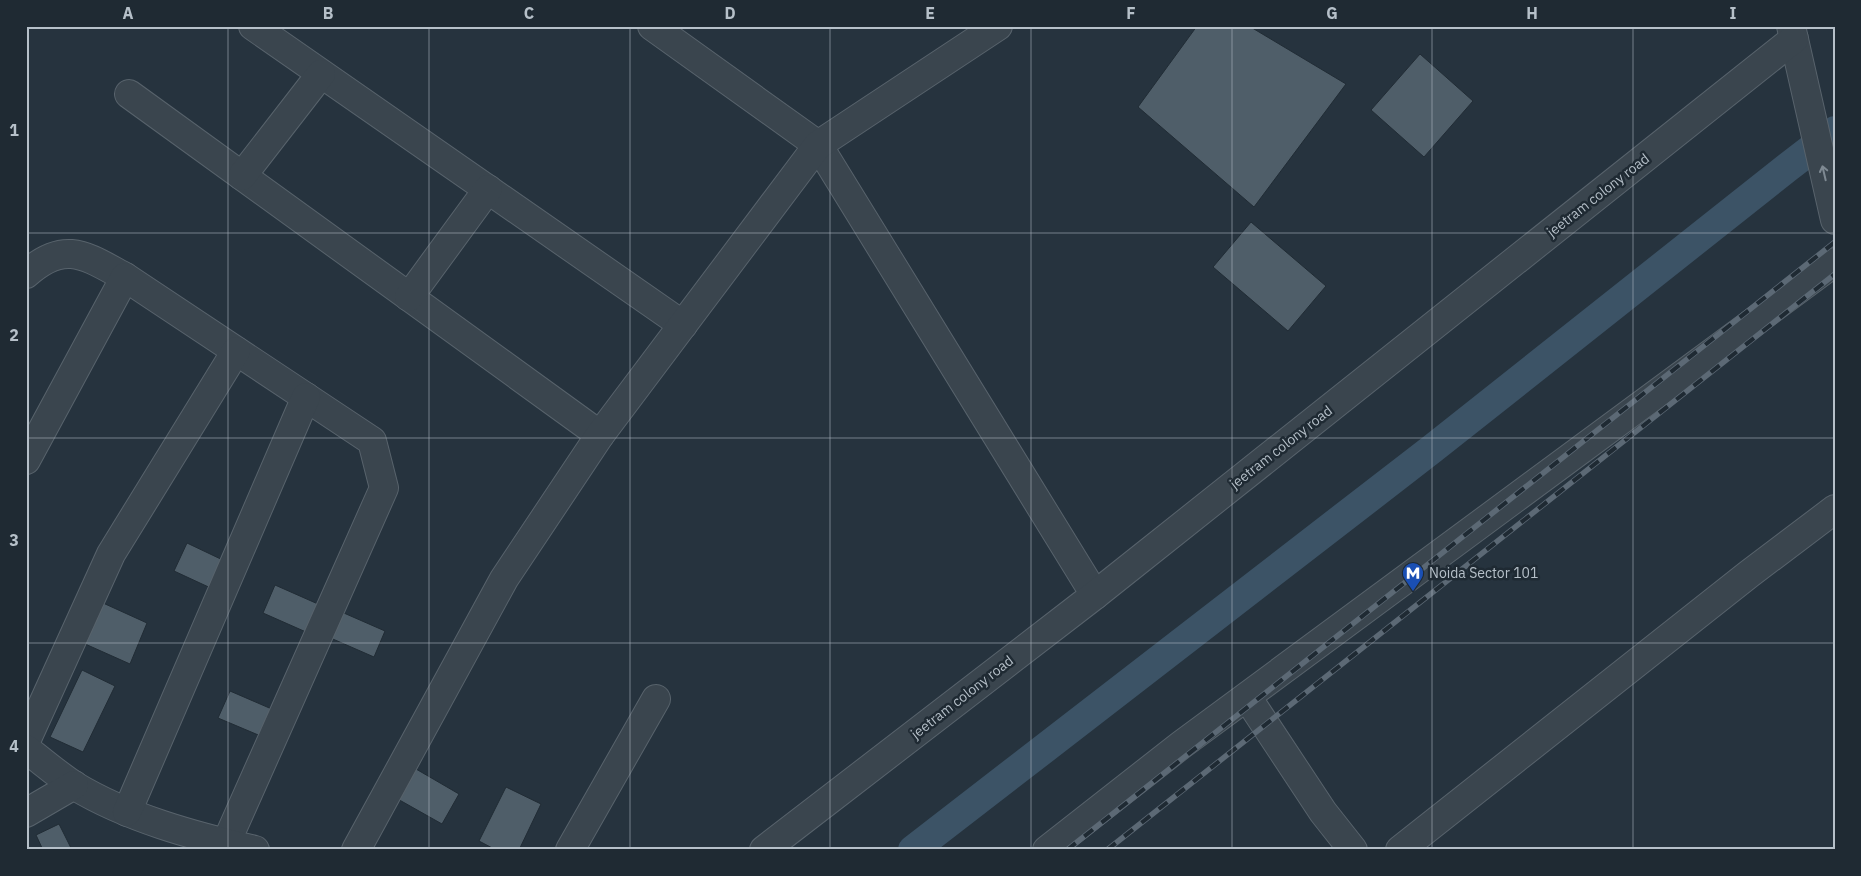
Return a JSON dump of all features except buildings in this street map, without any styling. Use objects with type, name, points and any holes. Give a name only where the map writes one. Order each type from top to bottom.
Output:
[{"type":"street","points":[[253,26],[683,325]]},
{"type":"street","points":[[652,26],[818,145],[1095,595]]},
{"type":"street","points":[[356,850],[504,579],[600,434],[818,145],[998,26]]},
{"type":"street","points":[[1794,38],[1835,220]]},
{"type":"street","name":"jeetram colony road","points":[[764,850],[1095,595],[1794,38]]},
{"type":"street","points":[[242,176],[322,74]]},
{"type":"street","points":[[129,94],[600,434]]},
{"type":"street","points":[[409,297],[488,189]]},
{"type":"street","points":[[26,274],[42,261],[62,252],[86,256],[125,277],[372,441],[384,488],[226,843]]},
{"type":"street","points":[[1047,850],[1181,745],[1835,262]]},
{"type":"street","points":[[26,460],[125,277]]},
{"type":"street","points":[[26,741],[111,554],[236,351]]},
{"type":"street","points":[[127,812],[306,397]]},
{"type":"street","points":[[1400,850],[1748,574],[1835,509]]},
{"type":"street","points":[[1247,697],[1323,812],[1353,850]]},
{"type":"street","points":[[570,850],[656,699]]},
{"type":"street","points":[[26,749],[74,785],[127,812],[226,843],[255,850]]},
{"type":"street","points":[[26,813],[74,785]]},
{"type":"waterway","points":[[913,850],[1432,449],[1835,131]]},
{"type":"railway","points":[[1067,850],[1835,242]]},
{"type":"railway","points":[[1107,850],[1835,274]]},
{"type":"place","name":"Noida Sector 101","points":[[1413,592]]}]
